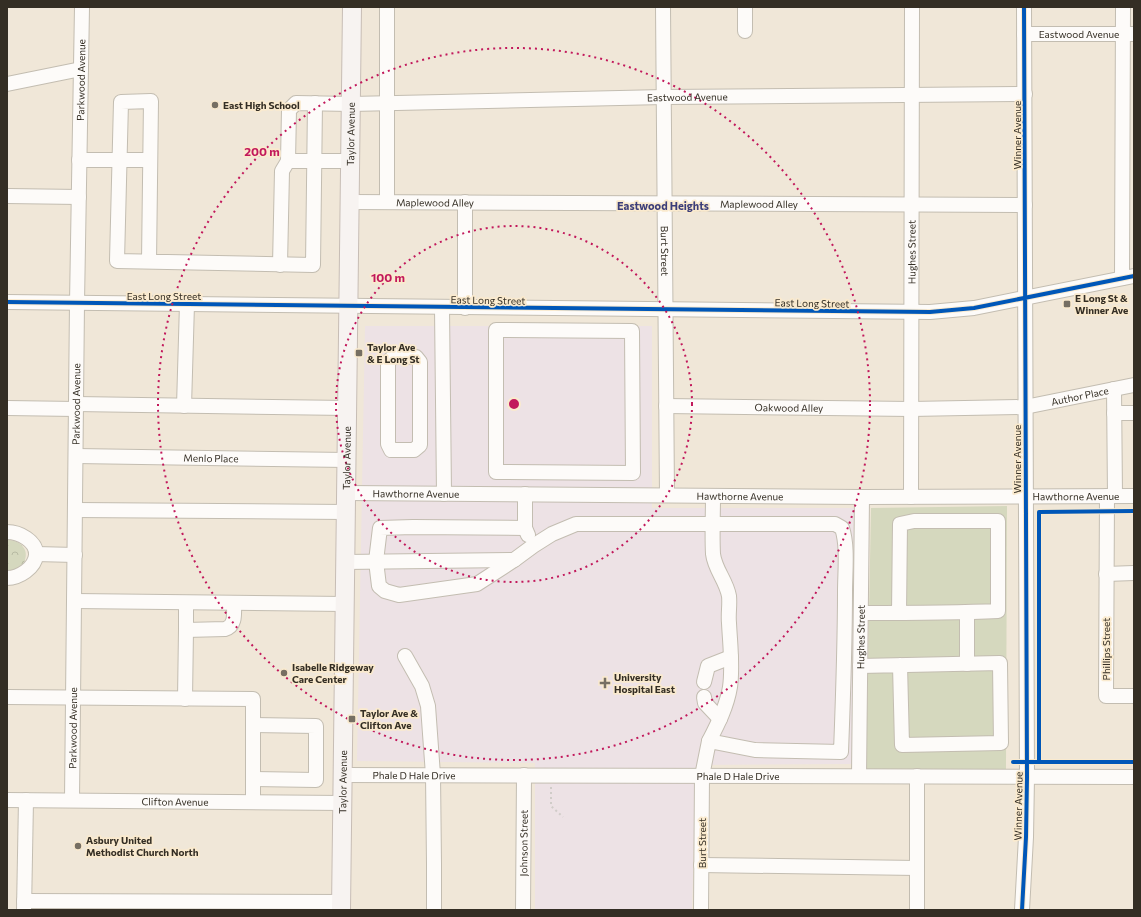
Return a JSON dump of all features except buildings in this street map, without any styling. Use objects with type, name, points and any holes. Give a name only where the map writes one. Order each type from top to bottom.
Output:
[{"type":"main road","name":"Taylor Avenue","points":[[341,906],[352,7]]},
{"type":"street","name":"Parkwood Avenue","points":[[72,800],[77,303],[82,7]]},
{"type":"street","points":[[387,7],[387,202]]},
{"type":"street","name":"Burt Street","points":[[663,7],[667,496]]},
{"type":"street","points":[[745,7],[745,31]]},
{"type":"street","name":"Hughes Street","points":[[911,496],[912,7]]},
{"type":"street","name":"Winner Avenue","points":[[1022,910],[1026,838],[1027,777],[1024,7]]},
{"type":"street","points":[[1123,7],[1128,34],[1128,277]]},
{"type":"street","name":"Eastwood Avenue","points":[[1024,34],[1128,34]]},
{"type":"street","points":[[7,84],[81,69]]},
{"type":"street","name":"Eastwood Avenue","points":[[280,264],[282,171],[288,161],[289,110],[296,103],[351,104],[664,97],[1025,94]]},
{"type":"street","points":[[149,262],[151,102],[121,102],[117,261],[149,262],[313,265],[315,103]]},
{"type":"street","points":[[79,160],[150,160]]},
{"type":"street","points":[[288,161],[350,161]]},
{"type":"street","points":[[7,196],[79,197]]},
{"type":"street","name":"Maplewood Alley","points":[[349,202],[1025,205]]},
{"type":"street","points":[[465,202],[465,308]]},
{"type":"street","name":"East Long Street","points":[[7,302],[911,313],[957,310],[1026,298],[1128,277]]},
{"type":"street","points":[[184,406],[186,304]]},
{"type":"street","points":[[442,308],[444,494]]},
{"type":"street","points":[[496,330],[632,331],[632,402],[633,473],[496,472],[496,330]]},
{"type":"street","points":[[394,356],[416,357],[420,362],[421,404],[420,445],[414,450],[391,450],[388,444],[388,362],[394,356]]},
{"type":"street","name":"Author Place","points":[[911,409],[1025,407],[1134,385]]},
{"type":"street","name":"Phillips Street","points":[[1114,389],[1111,496],[1106,574],[1106,696],[1134,696]]},
{"type":"street","points":[[7,408],[184,406],[347,408]]},
{"type":"street","name":"Oakwood Alley","points":[[666,406],[911,409]]},
{"type":"street","points":[[1114,413],[1134,413]]},
{"type":"street","name":"Menlo Place","points":[[76,456],[347,460]]},
{"type":"street","name":"Hawthorne Avenue","points":[[346,493],[862,497],[1134,496]]},
{"type":"street","points":[[525,494],[525,528],[533,546]]},
{"type":"street","name":"Burt Street","points":[[701,910],[702,776],[709,741],[720,719],[730,686],[731,657],[728,616],[729,597],[726,583],[718,573],[713,555],[713,496]]},
{"type":"street","name":"Hughes Street","points":[[859,776],[862,497]]},
{"type":"street","points":[[76,510],[346,512]]},
{"type":"street","points":[[861,613],[900,613],[998,611],[998,521],[914,521],[900,524],[900,613]]},
{"type":"street","points":[[525,528],[380,528],[376,561],[379,586],[385,591],[399,595],[477,584],[552,534],[576,524],[835,524],[842,528],[844,534],[845,558],[845,646],[841,752],[755,750],[709,741]]},
{"type":"street","points":[[7,532],[26,537],[33,545],[36,554],[33,564],[24,573],[12,578],[7,578]]},
{"type":"street","points":[[36,554],[75,555]]},
{"type":"street","points":[[345,562],[514,560]]},
{"type":"street","points":[[1106,574],[1134,573]]},
{"type":"street","points":[[75,601],[345,604]]},
{"type":"street","points":[[186,603],[186,699]]},
{"type":"street","points":[[186,630],[230,628],[233,624],[234,603]]},
{"type":"street","points":[[967,612],[967,664]]},
{"type":"street","points":[[405,656],[422,686],[428,706],[433,775],[434,910]]},
{"type":"street","points":[[704,682],[708,666],[731,657]]},
{"type":"street","points":[[860,666],[900,665],[967,664],[1000,663],[1001,743],[902,745],[900,665]]},
{"type":"street","points":[[7,697],[253,699],[253,802]]},
{"type":"street","points":[[704,697],[705,703],[720,719]]},
{"type":"street","points":[[253,725],[316,726],[316,780],[253,779]]},
{"type":"street","name":"Phale D Hale Drive","points":[[343,774],[1134,777]]},
{"type":"street","name":"Johnson Street","points":[[523,910],[524,775]]},
{"type":"street","points":[[917,776],[917,910]]},
{"type":"street","points":[[284,802],[285,780]]},
{"type":"street","name":"Clifton Avenue","points":[[7,800],[342,803]]},
{"type":"street","points":[[26,800],[24,905],[341,906]]},
{"type":"street","points":[[702,865],[917,868]]},
{"type":"path","points":[[551,775],[551,806],[563,817]]},
{"type":"shaded area","name":"University Hospital East","points":[[365,326],[652,326],[652,508],[854,508],[852,764],[696,765],[692,910],[535,910],[535,763],[357,761]]},
{"type":"green space","points":[[1007,506],[1006,770],[866,771],[871,508]]},
{"type":"green space","points":[[7,540],[19,543],[26,552],[23,565],[15,570],[7,571]]},
{"type":"cycle path","points":[[1022,910],[1026,837],[1027,777],[1024,7]]},
{"type":"cycle path","points":[[7,302],[930,312],[974,308],[1134,276]]},
{"type":"cycle path","points":[[1039,761],[1039,512],[1134,511]]},
{"type":"cycle path","points":[[1013,762],[1134,762]]},
{"type":"place","name":"East High School","points":[[215,105]]},
{"type":"place","name":"E Long St & Winner Ave","points":[[1067,304]]},
{"type":"place","name":"Taylor Ave & E Long St","points":[[359,353]]},
{"type":"place","name":"Isabelle Ridgeway Care Center","points":[[284,673]]},
{"type":"place","name":"University Hospital East","points":[[605,683]]},
{"type":"place","name":"Taylor Ave & Clifton Ave","points":[[352,719]]},
{"type":"place","name":"Asbury United Methodist Church North","points":[[78,846]]},
{"type":"district","name":"Eastwood Heights","points":[[663,205]]}]
